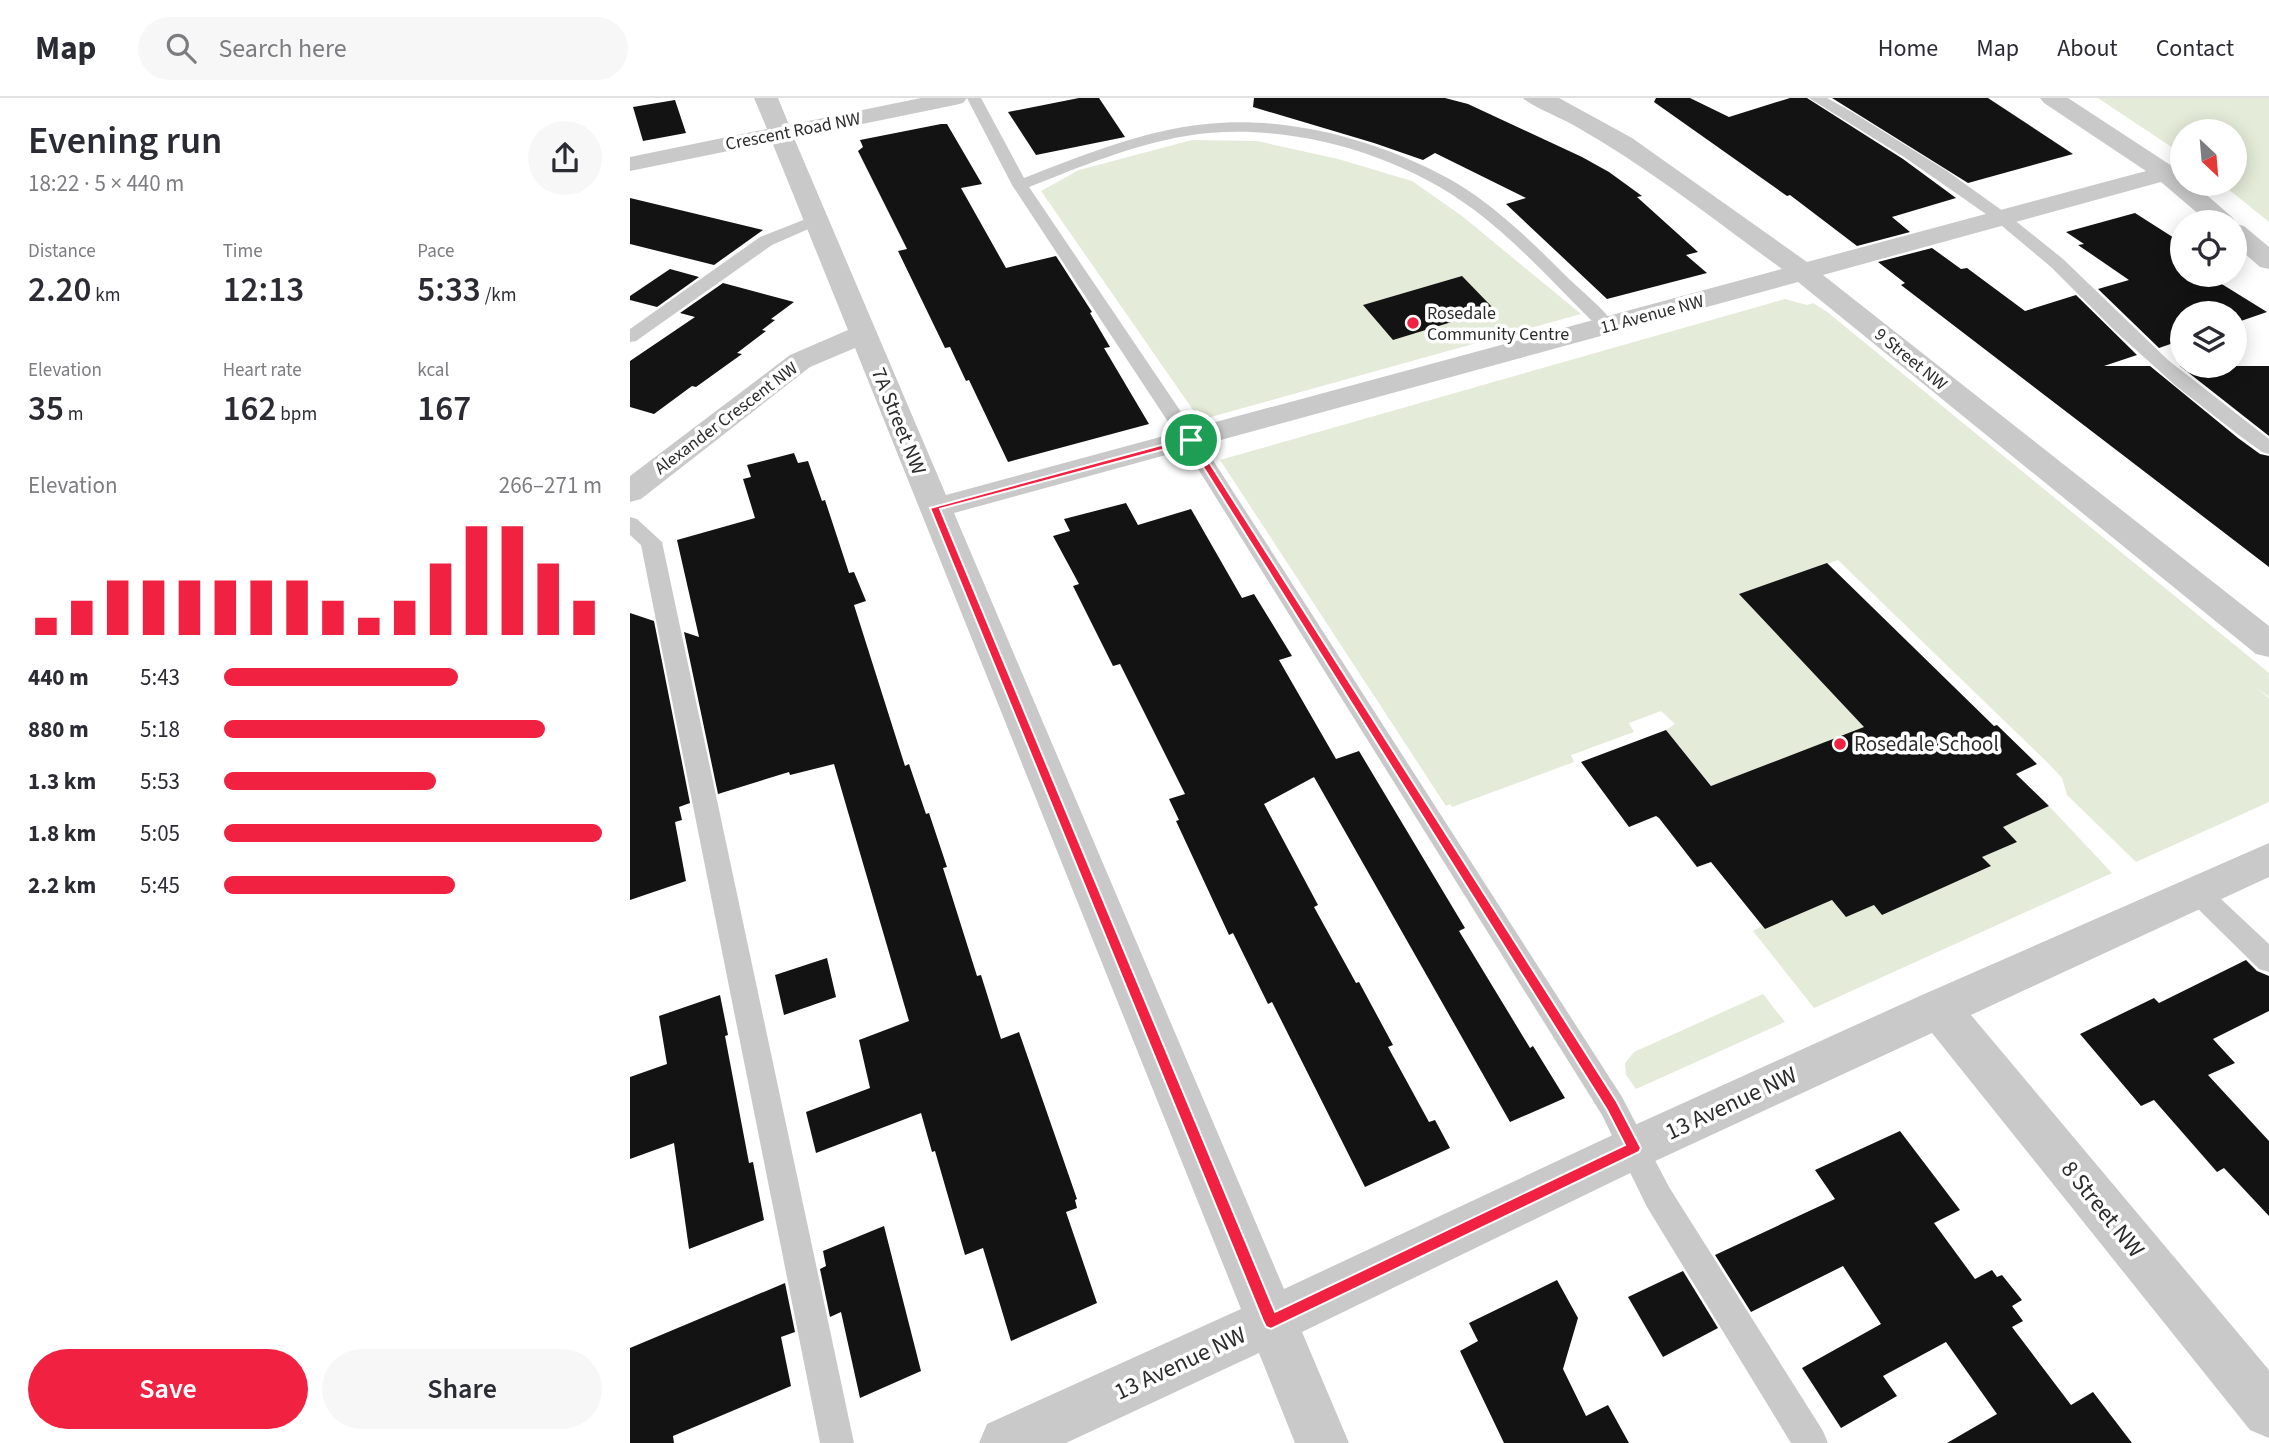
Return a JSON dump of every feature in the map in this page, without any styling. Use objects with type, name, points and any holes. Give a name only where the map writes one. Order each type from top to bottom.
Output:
[{"type":"street","name":"7A Street NW","points":[[766,98],[1322,1443]]},
{"type":"street","name":"Crescent Road NW","points":[[630,164],[955,98]]},
{"type":"street","name":"9 Street NW","points":[[1535,98],[1551,103],[1623,143],[1803,272],[2269,645]]},
{"type":"street","points":[[2052,98],[2074,110],[2165,173],[2209,210]]},
{"type":"street","name":"11 Avenue NW","points":[[935,508],[2165,173]]},
{"type":"street","points":[[2247,242],[2269,261]]},
{"type":"street","name":"Alexander Crescent NW","points":[[630,492],[800,361],[863,334]]},
{"type":"street","name":"13 Avenue NW","points":[[1006,1443],[1271,1321],[1634,1148],[2269,859]]},
{"type":"street","name":"8 Street NW","points":[[1938,1008],[2269,1411]]},
{"type":"lane","points":[[974,98],[1020,185],[1191,440],[1612,1106],[1658,1197],[1811,1443]]},
{"type":"lane","points":[[1816,98],[1881,135],[2001,218],[2059,264],[2100,307],[2168,368],[2230,421],[2269,448]]},
{"type":"lane","points":[[1020,185],[1107,153],[1164,136],[1209,128],[1281,132],[1334,141],[1388,156],[1434,177],[1478,205],[1607,326]]},
{"type":"lane","points":[[630,337],[766,241],[816,220]]},
{"type":"lane","points":[[630,524],[651,542],[837,1443]]},
{"type":"lane","points":[[2197,892],[2269,961]]},
{"type":"green space","points":[[2098,98],[2269,98],[2269,222],[2237,196],[2247,196],[2247,119],[2170,119],[2170,146]]},
{"type":"green space","points":[[1192,140],[1257,141],[1338,159],[1412,181],[1462,216],[1581,314],[1200,420],[1041,191],[1079,170]]},
{"type":"green space","name":"Rosedale School","points":[[1785,299],[1807,305],[1813,303],[1826,311],[2269,673],[2269,697],[2254,686],[2269,698],[2269,802],[2136,862],[2067,795],[2062,778],[2047,762],[1838,560],[1740,594],[1871,734],[1852,742],[1844,734],[1718,794],[1666,730],[1675,724],[1661,711],[1629,723],[1634,732],[1571,755],[1574,762],[1452,807],[1450,804],[1446,806],[1220,460]]},
{"type":"green space","points":[[2049,806],[2112,873],[1814,1008],[1753,931],[1762,926],[1765,929],[1832,900],[1846,916],[1874,905],[1882,914],[1990,867],[1982,857],[2017,842],[2003,827]]},
{"type":"green space","points":[[1763,994],[1785,1022],[1636,1089],[1626,1075],[1625,1063],[1634,1052]]},
{"type":"building","points":[[1079,98],[1099,98],[1125,137],[1036,155],[1008,112]]},
{"type":"building","points":[[1254,98],[1445,98],[1468,104],[1609,172],[1642,196],[1637,197],[1698,252],[1686,255],[1707,273],[1607,299],[1506,204],[1526,198],[1435,153],[1423,160],[1253,107]]},
{"type":"building","points":[[1656,98],[1690,98],[1729,117],[1790,98],[1807,98],[1903,159],[1956,198],[1892,217],[1910,232],[1857,246],[1790,195],[1787,196],[1654,102]]},
{"type":"building","points":[[1832,98],[1988,98],[2073,154],[1968,183]]},
{"type":"building","points":[[675,100],[686,133],[643,141],[633,107]]},
{"type":"building","points":[[947,124],[982,184],[961,188],[1006,268],[1056,256],[1092,312],[1090,313],[1110,347],[1104,348],[1149,424],[1008,462],[969,380],[966,381],[950,347],[945,348],[898,251],[907,249],[858,151],[863,147],[860,140]]},
{"type":"building","points":[[630,198],[763,230],[714,265],[630,244]]},
{"type":"building","points":[[2135,213],[2170,235],[2170,287],[2227,287],[2267,312],[2247,319],[2247,301],[2170,301],[2170,344],[2159,348],[2098,289],[2129,280],[2078,245],[2084,244],[2066,232]]},
{"type":"building","points":[[1932,248],[1961,269],[1967,268],[2025,311],[2076,295],[2137,355],[2104,366],[2150,366],[2238,438],[2260,454],[2269,456],[2269,567],[1901,285],[1905,283],[1878,262]]},
{"type":"building","points":[[670,269],[699,277],[657,307],[630,300],[630,296]]},
{"type":"building","points":[[1462,276],[1494,309],[1393,340],[1363,305]]},
{"type":"building","points":[[723,283],[794,302],[771,319],[775,320],[762,330],[766,331],[737,353],[742,354],[654,414],[630,407],[630,361],[695,317],[680,313]]},
{"type":"building","points":[[2247,366],[2269,366],[2269,436],[2195,378],[2247,378]]},
{"type":"building","points":[[794,453],[798,463],[808,461],[822,501],[825,500],[849,573],[854,572],[866,601],[854,605],[905,766],[909,764],[947,867],[943,868],[977,976],[981,975],[1001,1039],[1019,1032],[1077,1199],[1077,1208],[1066,1212],[1097,1303],[1011,1341],[983,1248],[965,1255],[935,1151],[932,1152],[921,1113],[816,1153],[806,1112],[870,1088],[859,1040],[909,1021],[834,764],[790,775],[789,772],[718,794],[684,632],[699,637],[677,540],[755,518],[743,479],[751,477],[747,465]]},
{"type":"building","points":[[1126,503],[1138,525],[1191,509],[1242,598],[1254,594],[1292,656],[1279,660],[1336,759],[1359,751],[1465,928],[1459,931],[1530,1048],[1533,1046],[1565,1098],[1510,1122],[1314,777],[1264,804],[1318,905],[1314,907],[1393,1045],[1388,1047],[1429,1122],[1435,1120],[1450,1148],[1365,1187],[1272,1002],[1268,1004],[1233,933],[1229,935],[1176,821],[1179,820],[1169,799],[1185,794],[1120,664],[1113,666],[1073,586],[1079,584],[1053,536],[1070,531],[1064,519]]},
{"type":"building","name":"Rosedale School","points":[[1827,563],[1994,726],[1997,725],[2037,764],[2016,774],[2049,806],[2003,827],[2017,842],[1982,857],[1991,866],[1882,915],[1874,905],[1846,917],[1832,900],[1765,929],[1711,862],[1697,867],[1659,818],[1656,816],[1629,827],[1581,762],[1666,730],[1711,786],[1864,727],[1739,594]]},
{"type":"building","points":[[630,613],[654,621],[690,803],[679,807],[682,820],[675,822],[686,881],[630,900]]},
{"type":"building","points":[[827,958],[836,997],[784,1015],[775,975]]},
{"type":"building","points":[[2246,960],[2257,971],[2269,976],[2269,1011],[2213,1039],[2235,1063],[2208,1075],[2269,1141],[2269,1216],[2224,1168],[2217,1172],[2154,1100],[2141,1106],[2080,1034],[2154,998],[2159,1003]]},
{"type":"building","points":[[720,995],[749,1163],[753,1162],[764,1220],[689,1249],[674,1143],[630,1159],[630,1077],[667,1064],[659,1016]]},
{"type":"building","points":[[1900,1131],[1960,1210],[1934,1223],[1975,1279],[1992,1270],[1997,1277],[2002,1275],[2022,1300],[2012,1306],[2023,1321],[2012,1327],[2071,1405],[2093,1392],[2132,1443],[1947,1443],[1997,1414],[1946,1342],[1883,1376],[1897,1396],[1841,1428],[1802,1368],[1881,1324],[1843,1266],[1751,1312],[1715,1255],[1835,1199],[1815,1170]]},
{"type":"building","points":[[884,1226],[921,1371],[860,1398],[841,1312],[830,1317],[820,1269],[826,1266],[823,1251]]},
{"type":"building","points":[[1683,1271],[1718,1328],[1663,1357],[1628,1297]]},
{"type":"building","points":[[1557,1280],[1578,1318],[1563,1369],[1586,1416],[1608,1405],[1629,1443],[1504,1443],[1460,1351],[1478,1341],[1469,1323]]},
{"type":"building","points":[[785,1283],[795,1332],[781,1337],[791,1386],[673,1436],[674,1443],[630,1443],[630,1348]]},
{"type":"place","name":"Rosedale Community Centre","points":[[1413,323]]},
{"type":"place","name":"Rosedale School","points":[[1840,744]]},
{"type":"route","points":[[1191,440],[1612,1106],[1634,1148],[1271,1321],[935,508],[1191,440]]}]
